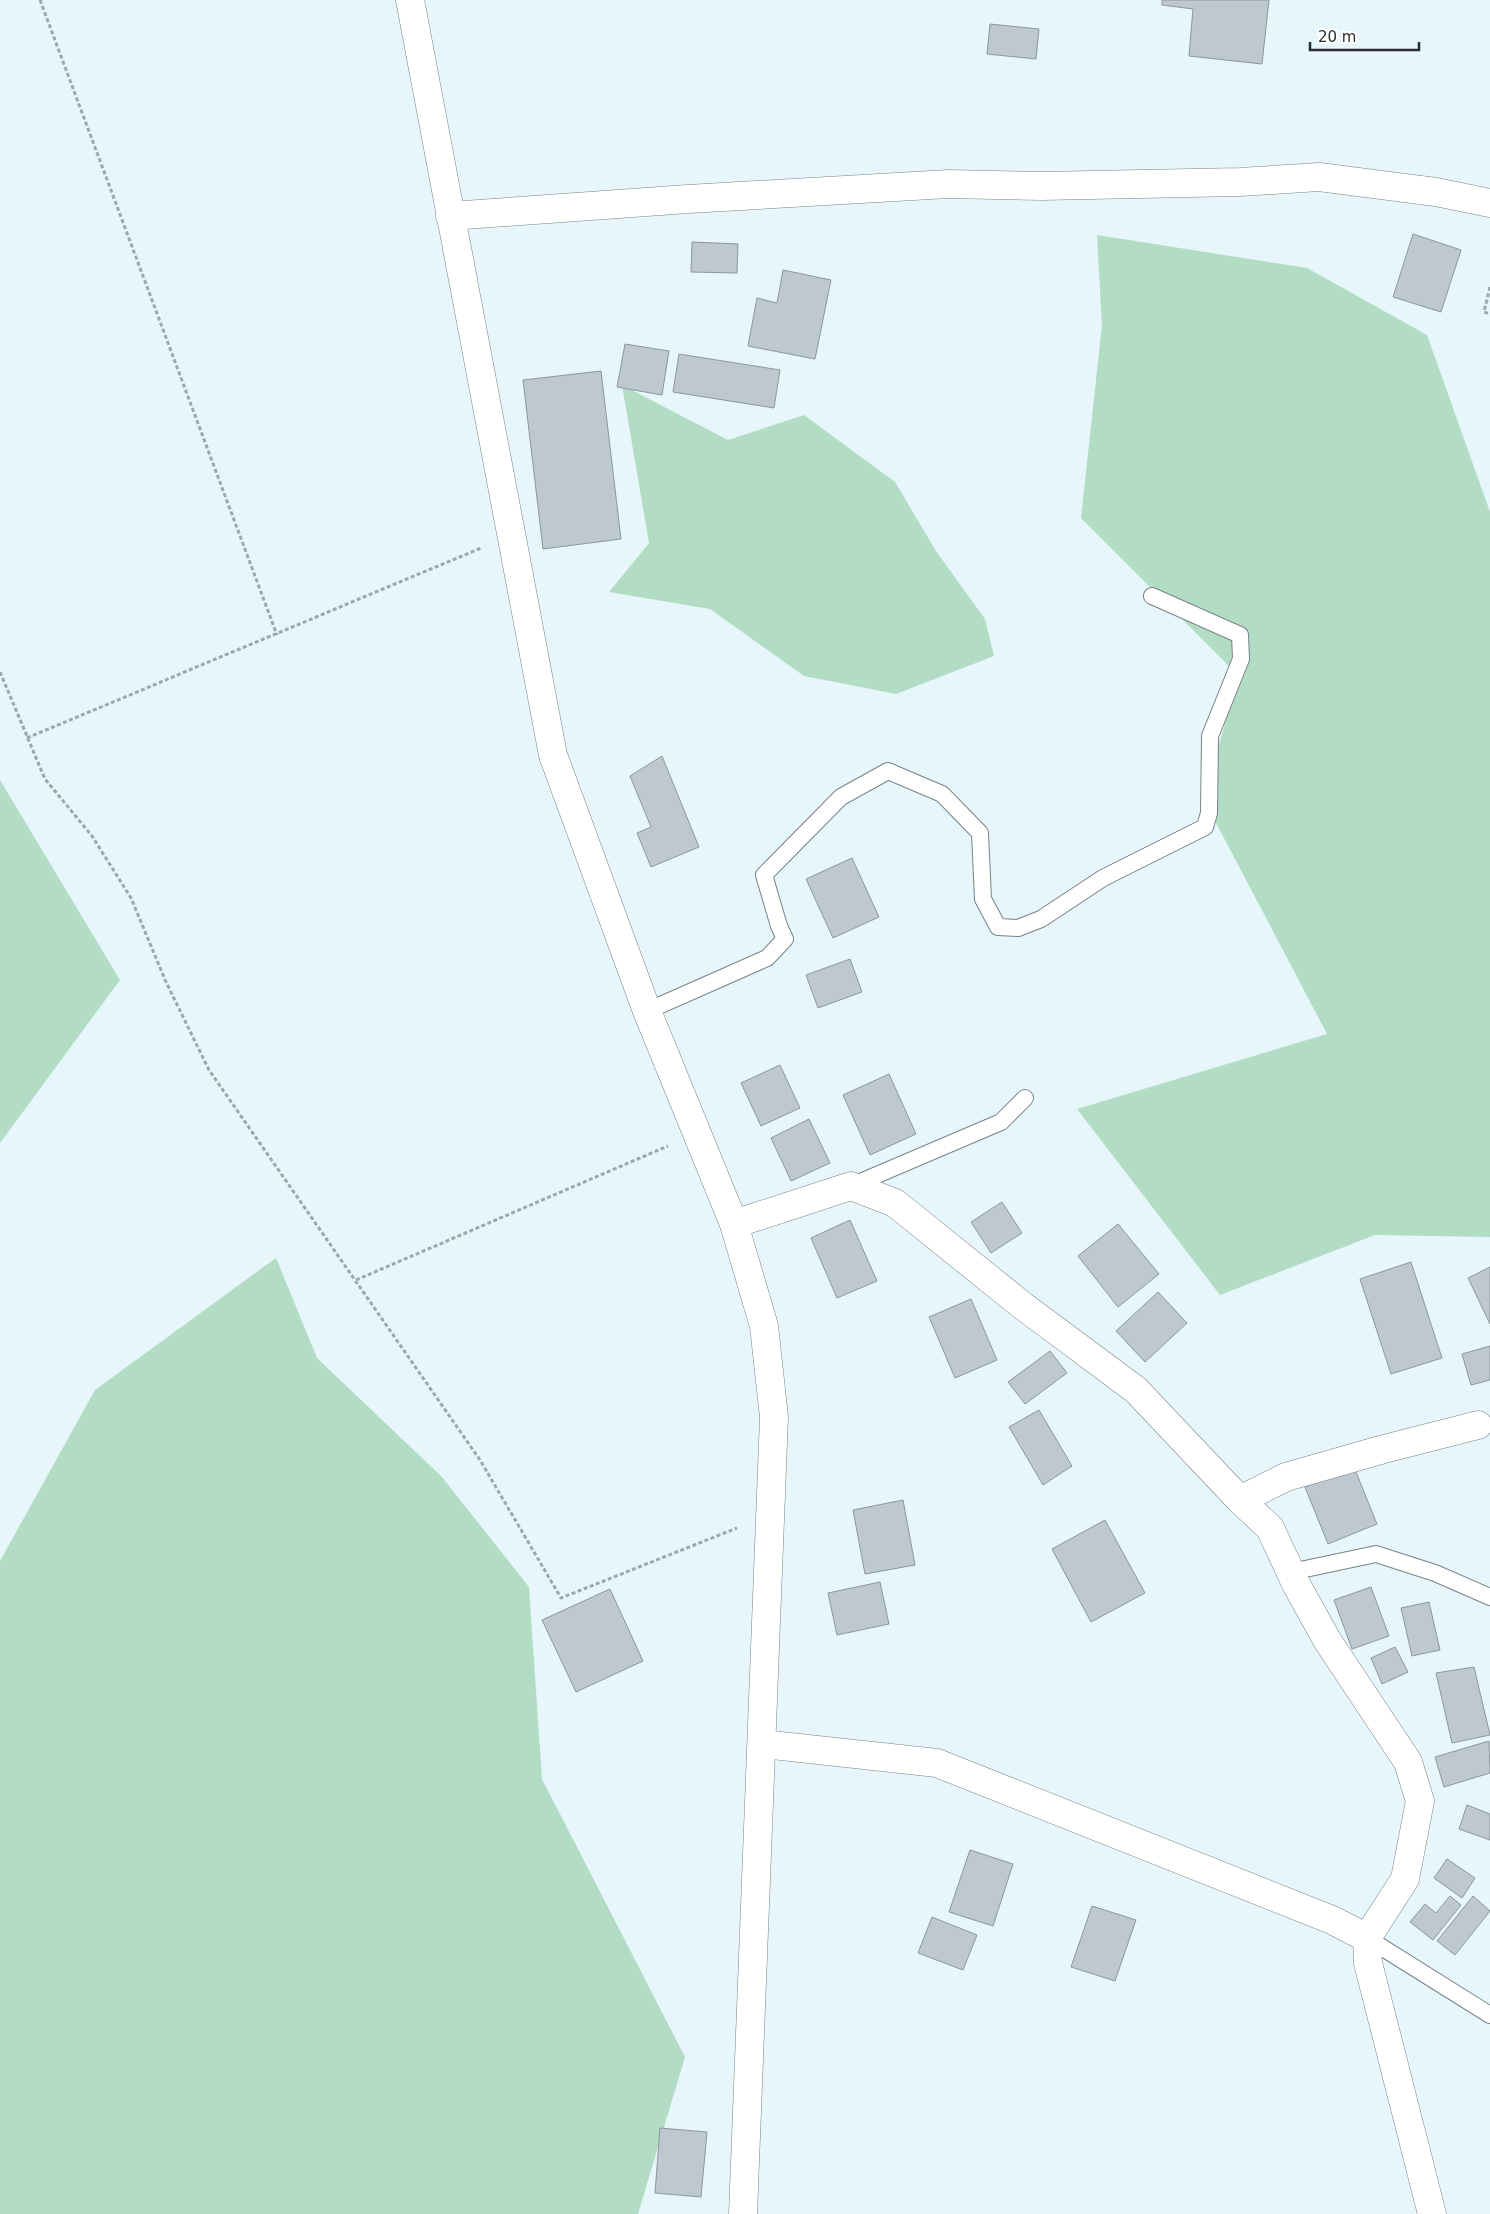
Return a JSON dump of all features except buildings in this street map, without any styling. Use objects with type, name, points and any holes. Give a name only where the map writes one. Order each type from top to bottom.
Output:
[{"type":"street","points":[[410,0],[450,216],[513,534],[553,755],[647,1011],[734,1224],[764,1326],[774,1417],[743,2214]]},
{"type":"street","points":[[450,216],[688,199],[948,184],[1051,186],[1240,182],[1319,177],[1436,192],[1490,203]]},
{"type":"street","points":[[734,1224],[851,1186],[895,1203],[1023,1306],[1136,1390],[1240,1500],[1270,1528],[1290,1572],[1327,1640],[1408,1762],[1420,1801],[1405,1879],[1367,1938],[1368,1963],[1432,2214]]},
{"type":"street","points":[[1240,1500],[1286,1477],[1384,1449],[1484,1426]]},
{"type":"street","points":[[762,1744],[937,1763],[1332,1920],[1367,1938]]},
{"type":"lane","points":[[647,1011],[767,958],[785,940],[764,875],[841,797],[888,771],[942,794],[980,834],[984,899],[998,927],[1018,928],[1041,919],[1103,878],[1205,827],[1209,813],[1210,736],[1241,659],[1240,635],[1152,596]]},
{"type":"lane","points":[[851,1186],[1001,1122],[1025,1098]]},
{"type":"lane","points":[[1290,1572],[1376,1554],[1435,1573],[1490,1597]]},
{"type":"lane","points":[[1367,1938],[1490,2015]]},
{"type":"path","points":[[40,0],[277,634]]},
{"type":"path","points":[[1490,287],[1484,312],[1490,314]]},
{"type":"path","points":[[27,738],[513,534]]},
{"type":"path","points":[[0,672],[45,779],[92,836],[131,898],[166,982],[209,1070],[480,1460],[561,1598],[770,1515]]},
{"type":"path","points":[[356,1280],[698,1133]]},
{"type":"green space","points":[[1097,235],[1307,268],[1427,335],[1490,512],[1490,1237],[1375,1235],[1220,1295],[1077,1109],[1327,1034],[1204,800],[1238,675],[1081,518],[1102,325]]},
{"type":"green space","points":[[622,385],[728,440],[804,415],[895,482],[936,551],[985,619],[994,656],[896,694],[804,676],[710,609],[609,592],[649,543]]},
{"type":"green space","points":[[0,780],[120,980],[0,1143]]},
{"type":"green space","points":[[276,1258],[317,1358],[442,1477],[529,1587],[542,1779],[685,2057],[638,2214],[0,2214],[0,1561],[95,1390]]}]
